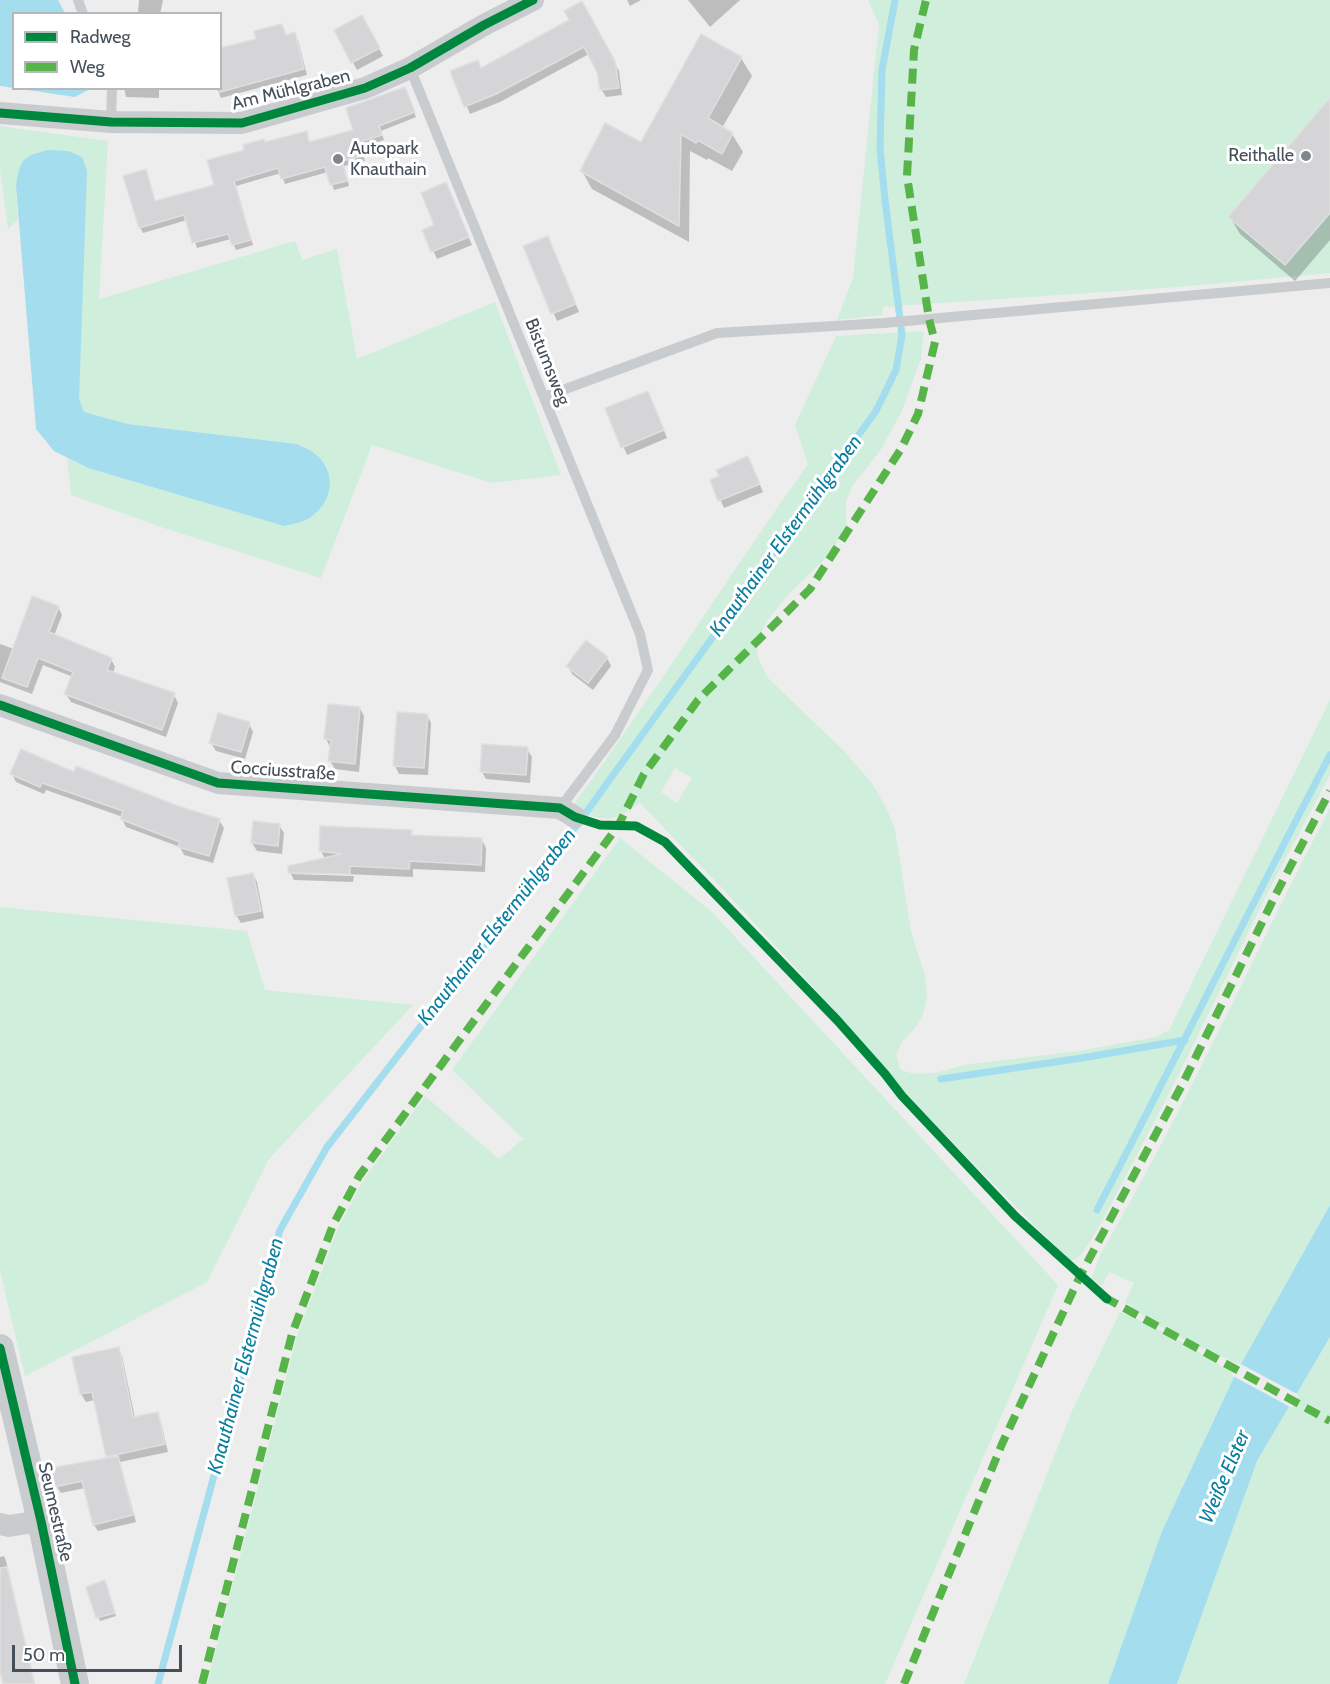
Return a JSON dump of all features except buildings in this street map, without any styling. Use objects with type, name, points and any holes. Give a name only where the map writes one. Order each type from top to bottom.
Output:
[{"type":"street","name":"Am Mühlgraben","points":[[0,113],[111,122],[242,123],[365,88],[410,68],[484,25],[533,0]]},
{"type":"street","name":"Cocciusstraße","points":[[0,705],[218,783],[567,813]]},
{"type":"street","name":"Seumestraße","points":[[0,1348],[41,1521],[75,1684]]},
{"type":"street","points":[[0,1524],[9,1526],[41,1521]]},
{"type":"lane","name":"Bistumsweg","points":[[410,68],[640,634],[648,670]]},
{"type":"lane","points":[[111,122],[112,90]]},
{"type":"lane","points":[[544,398],[717,333],[922,320],[1330,283]]},
{"type":"lane","name":"Cocciusstraße","points":[[567,813],[615,735],[648,670]]},
{"type":"green space","points":[[868,0],[1330,0],[1330,98],[1229,217],[1285,265],[1330,213],[1330,273],[1178,287],[883,307],[882,315],[837,320],[853,278],[879,24]]},
{"type":"green space","points":[[0,126],[108,141],[99,299],[295,241],[302,260],[337,249],[357,359],[495,302],[561,475],[492,483],[372,445],[321,578],[164,528],[71,495],[67,458],[88,468],[284,526],[327,468],[315,453],[297,444],[128,424],[84,412],[79,399],[29,155],[18,178],[18,220],[8,229],[0,169]]},
{"type":"green space","points":[[924,331],[921,359],[901,413],[880,451],[853,485],[846,501],[846,529],[822,562],[788,595],[767,621],[756,644],[759,660],[768,678],[844,751],[871,782],[886,807],[895,830],[911,931],[925,976],[927,997],[923,1014],[915,1028],[902,1042],[896,1055],[901,1070],[916,1074],[932,1073],[963,1065],[1079,1051],[1156,1037],[1169,1030],[1330,700],[1330,775],[1270,888],[1175,1082],[1106,1214],[1088,1245],[1077,1259],[1070,1261],[903,1092],[839,1015],[640,803],[623,814],[610,818],[596,817],[577,811],[574,804],[808,464],[795,425],[836,336]],"holes":[[[675,768],[692,778],[677,803],[661,792]]]},
{"type":"green space","points":[[1330,808],[1330,1205],[1241,1365],[1180,1338],[1138,1312],[1125,1302],[1134,1283],[1109,1272],[1102,1286],[1091,1279],[1102,1251],[1191,1087]]},
{"type":"green space","points":[[620,838],[710,910],[1058,1285],[885,1684],[207,1684],[297,1336],[338,1228],[364,1179],[425,1096],[499,1159],[523,1139],[452,1070]]},
{"type":"green space","points":[[0,907],[247,931],[265,990],[413,1005],[269,1159],[207,1282],[25,1376],[0,1271]]},
{"type":"green space","points":[[1120,1312],[1164,1332],[1235,1375],[1162,1531],[1108,1684],[964,1684],[1072,1411]]},
{"type":"green space","points":[[1330,1337],[1330,1684],[1177,1684],[1257,1461]]},
{"type":"water","points":[[0,0],[58,0],[64,12],[12,12],[12,88],[0,86]]},
{"type":"water","points":[[28,90],[88,90],[75,97]]},
{"type":"water","points":[[49,150],[68,151],[82,157],[87,171],[79,399],[84,412],[128,424],[297,444],[321,460],[329,477],[330,485],[324,503],[311,517],[302,522],[284,526],[88,468],[54,451],[36,429],[16,186],[19,170],[24,160],[33,154]]},
{"type":"water","name":"Weiße Elster","points":[[1330,1205],[1330,1337],[1257,1461],[1177,1684],[1108,1684],[1162,1531],[1235,1375]]},
{"type":"pier","points":[[1239,1363],[1299,1395],[1292,1408],[1231,1375]]},
{"type":"waterway","name":"Knauthainer Elstermühlgraben","points":[[158,1684],[280,1230],[327,1147],[577,825],[876,411],[896,370],[902,335],[880,148],[882,70],[895,0]]},
{"type":"waterway","points":[[1097,1210],[1330,755]]},
{"type":"waterway","points":[[941,1079],[1185,1040]]},
{"type":"marked path","points":[[202,1684],[292,1334],[333,1225],[359,1176],[618,826],[644,774],[698,700],[810,589],[901,449],[918,414],[935,342],[929,319],[907,176],[914,50],[926,0]]},
{"type":"marked path","points":[[904,1684],[1002,1444],[1080,1276],[1182,1085],[1277,892],[1330,791]]},
{"type":"marked path","points":[[1104,1297],[1330,1421]]},
{"type":"cycle path","points":[[0,113],[111,122],[242,123],[365,88],[410,68],[484,25],[533,0]]},
{"type":"cycle path","points":[[0,705],[218,783],[560,808],[575,817],[600,825],[636,826],[665,842],[837,1020],[902,1096],[1015,1216],[1107,1299]]},
{"type":"cycle path","points":[[0,1348],[41,1521],[75,1684]]},
{"type":"place","name":"Reithalle","points":[[1306,156]]},
{"type":"place","name":"Autopark Knauthain","points":[[338,159]]}]
